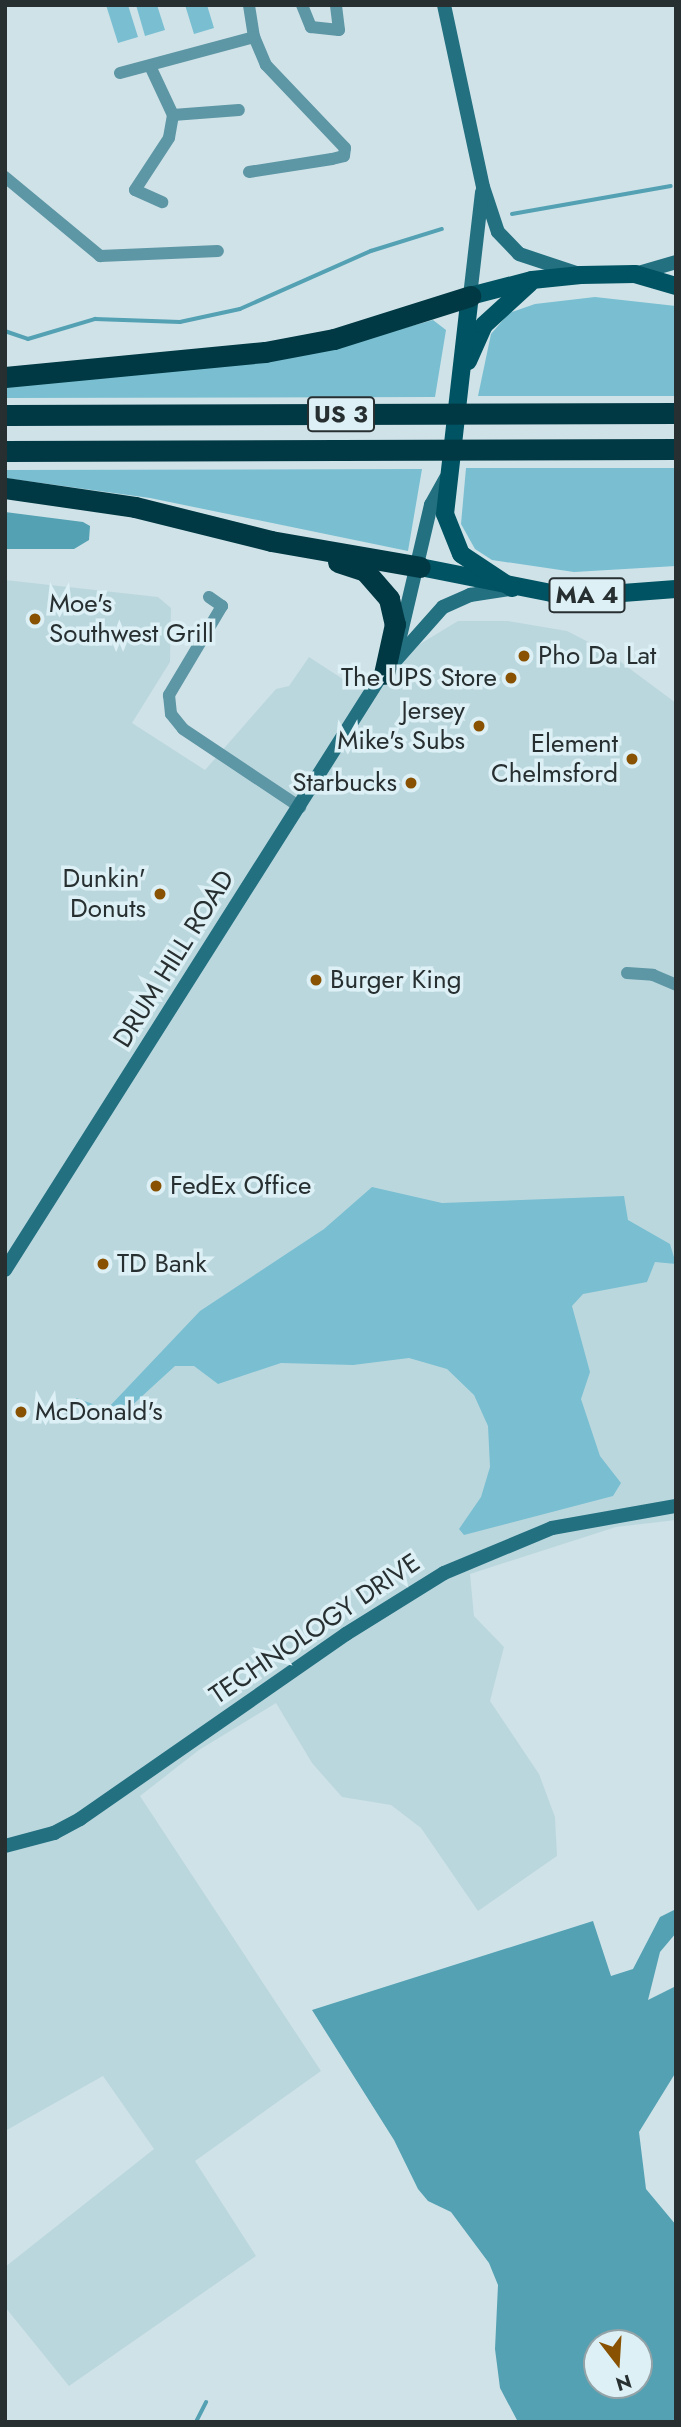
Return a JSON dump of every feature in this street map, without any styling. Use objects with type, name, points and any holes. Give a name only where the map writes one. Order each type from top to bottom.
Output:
[{"type":"highway","points":[[5,377],[265,352],[334,339],[470,296]]},
{"type":"highway","name":"US 3","points":[[5,415],[676,413]]},
{"type":"highway","name":"US 3","points":[[5,451],[676,449]]},
{"type":"highway","points":[[5,488],[159,512],[297,546],[420,567]]},
{"type":"highway","points":[[297,546],[365,571],[381,585],[395,624],[384,674]]},
{"type":"main road","name":"MA 4","points":[[444,5],[483,187],[507,244],[535,261],[581,275],[635,274],[676,286]]},
{"type":"main road","name":"MA 4","points":[[483,187],[465,367],[446,478],[445,514],[456,546],[475,567],[512,589],[596,595],[672,590]]},
{"type":"main road","points":[[635,274],[676,262]]},
{"type":"main road","points":[[470,296],[533,281],[581,275]]},
{"type":"main road","points":[[465,367],[484,324],[533,281]]},
{"type":"main road","name":"DRUM HILL ROAD","points":[[384,674],[420,567],[431,505],[446,478]]},
{"type":"main road","points":[[420,567],[512,589]]},
{"type":"main road","name":"DRUM HILL ROAD","points":[[5,1270],[384,674],[443,607],[470,595],[512,589]]},
{"type":"main road","name":"TECHNOLOGY DRIVE","points":[[5,1846],[35,1840],[80,1819],[346,1634],[444,1573],[552,1528],[676,1506]]},
{"type":"street","points":[[249,5],[254,37],[266,65],[345,148],[344,156],[249,172]]},
{"type":"street","points":[[302,5],[311,27],[339,30],[336,5]]},
{"type":"street","points":[[120,73],[254,37]]},
{"type":"street","points":[[150,66],[173,115],[169,138],[135,190],[162,202]]},
{"type":"street","points":[[173,115],[239,110]]},
{"type":"street","points":[[5,177],[100,256],[218,251]]},
{"type":"street","points":[[209,597],[222,606],[169,695],[171,714],[183,729],[300,807]]},
{"type":"street","points":[[627,973],[653,975],[676,985]]},
{"type":"shaded area","points":[[106,5],[128,5],[138,37],[118,43]]},
{"type":"shaded area","points":[[136,5],[157,5],[165,30],[145,36]]},
{"type":"shaded area","points":[[185,5],[207,5],[214,28],[194,34]]},
{"type":"shaded area","points":[[595,297],[676,306],[676,396],[478,396],[491,334],[509,313],[535,304]]},
{"type":"shaded area","points":[[433,320],[446,330],[435,397],[5,398],[5,387],[318,352]]},
{"type":"shaded area","points":[[466,468],[676,468],[676,566],[574,572],[492,560],[475,549],[461,524]]},
{"type":"shaded area","points":[[422,469],[408,551],[150,498],[5,478],[5,470]]},
{"type":"shaded area","points":[[5,512],[83,522],[90,526],[89,540],[74,549],[5,549]]},
{"type":"shaded area","points":[[5,580],[158,597],[171,608],[170,662],[132,723],[205,770],[276,689],[289,686],[309,657],[352,685],[458,621],[508,621],[567,631],[606,651],[676,703],[676,1520],[616,1527],[470,1574],[474,1616],[504,1647],[490,1701],[539,1774],[555,1817],[557,1856],[478,1911],[421,1828],[391,1805],[342,1797],[312,1763],[276,1703],[199,1750],[140,1796],[321,2071],[195,2161],[256,2256],[69,2386],[5,2307],[5,2267],[154,2149],[103,2076],[5,2131]]},
{"type":"shaded area","points":[[372,1187],[442,1203],[624,1196],[628,1220],[670,1244],[676,1264],[655,1262],[647,1282],[583,1294],[572,1306],[590,1372],[581,1399],[600,1456],[621,1483],[613,1496],[464,1535],[459,1529],[481,1497],[490,1467],[488,1426],[474,1395],[447,1369],[409,1358],[353,1365],[281,1363],[218,1384],[194,1366],[175,1366],[116,1420],[74,1406],[76,1398],[107,1409],[200,1311],[324,1229]]},
{"type":"shaded area","points":[[676,1909],[676,1933],[660,1952],[648,2000],[676,1986],[676,2072],[639,2132],[646,2189],[676,2225],[676,2422],[518,2422],[500,2388],[495,2349],[498,2285],[489,2263],[451,2212],[428,2201],[418,2189],[394,2140],[312,2010],[593,1921],[611,1976],[633,1969],[660,1917]]},
{"type":"waterway","points":[[512,214],[671,186]]},
{"type":"waterway","points":[[5,331],[28,339],[95,319],[180,322],[240,309],[371,251],[442,229]]},
{"type":"waterway","points":[[196,2422],[206,2402]]},
{"type":"place","name":"Moe's Southwest Grill","points":[[35,619]]},
{"type":"place","name":"Pho Da Lat","points":[[524,656]]},
{"type":"place","name":"The UPS Store","points":[[511,678]]},
{"type":"place","name":"Jersey Mike's Subs","points":[[479,726]]},
{"type":"place","name":"Element Chelmsford","points":[[632,759]]},
{"type":"place","name":"Starbucks","points":[[411,783]]},
{"type":"place","name":"Dunkin' Donuts","points":[[160,894]]},
{"type":"place","name":"Burger King","points":[[316,980]]},
{"type":"place","name":"FedEx Office","points":[[156,1186]]},
{"type":"place","name":"TD Bank","points":[[103,1264]]},
{"type":"place","name":"McDonald's","points":[[21,1412]]}]
